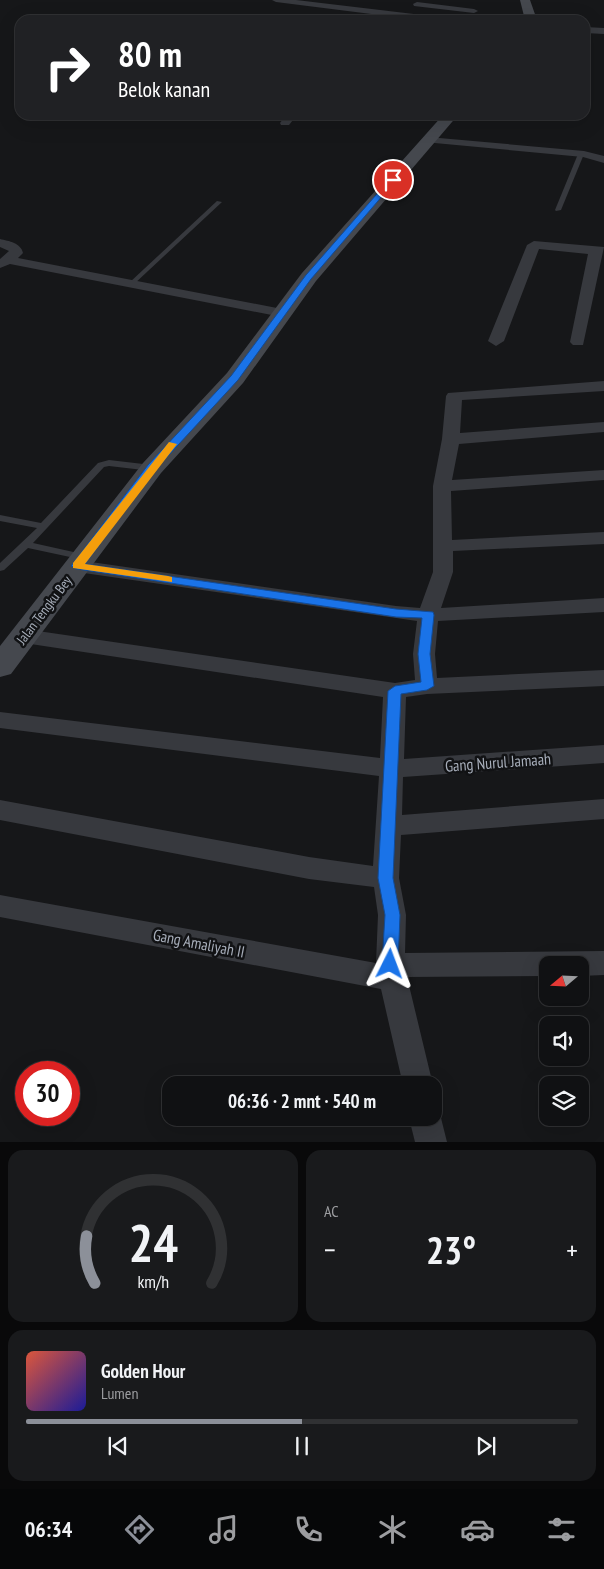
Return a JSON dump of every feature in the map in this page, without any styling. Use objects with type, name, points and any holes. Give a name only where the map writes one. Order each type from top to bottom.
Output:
[{"type":"main road","points":[[525,0],[530,15]]},
{"type":"main road","name":"Jalan Tengku Bey","points":[[0,667],[152,468],[235,378],[309,277],[446,120]]},
{"type":"street","points":[[276,0],[402,15]]},
{"type":"street","points":[[407,2],[474,6],[474,15]]},
{"type":"street","points":[[590,33],[604,31]]},
{"type":"street","points":[[428,140],[581,154],[604,160]]},
{"type":"street","points":[[0,243],[9,245],[16,250],[16,253],[4,262]]},
{"type":"street","points":[[496,341],[534,245],[600,251],[578,342]]},
{"type":"street","points":[[4,262],[282,313]]},
{"type":"street","points":[[427,686],[424,654],[428,615],[444,572],[442,486],[451,439],[453,399],[458,395],[604,386]]},
{"type":"street","points":[[451,439],[604,427]]},
{"type":"street","points":[[442,486],[604,475]]},
{"type":"street","points":[[442,546],[604,538]]},
{"type":"street","points":[[80,561],[396,613],[428,615],[604,605]]},
{"type":"street","points":[[24,636],[395,691],[427,686],[604,678]]},
{"type":"street","points":[[395,691],[386,878],[392,915],[390,964],[416,1076]]},
{"type":"street","name":"Gang Nurul Jamaah","points":[[0,720],[392,769],[604,754]]},
{"type":"street","points":[[390,826],[604,809]]},
{"type":"street","points":[[0,810],[309,868],[386,878]]},
{"type":"street","name":"Gang Amaliyah II","points":[[0,906],[384,977],[390,964]]},
{"type":"street","points":[[390,964],[603,966]]},
{"type":"street","points":[[427,1126],[431,1142]]},
{"type":"lane","points":[[558,210],[581,154]]},
{"type":"lane","points":[[131,284],[219,202]]},
{"type":"lane","points":[[0,568],[26,545],[101,465],[109,463],[152,468]]},
{"type":"lane","points":[[0,518],[43,526]]},
{"type":"lane","points":[[26,545],[80,561]]},
{"type":"slow traffic","points":[[168,579],[77,566],[172,444]]},
{"type":"route","points":[[390,964],[392,915],[386,878],[395,691],[427,686],[424,654],[428,615],[396,613],[77,566],[152,468],[172,444],[235,378],[309,277],[393,180]]}]
